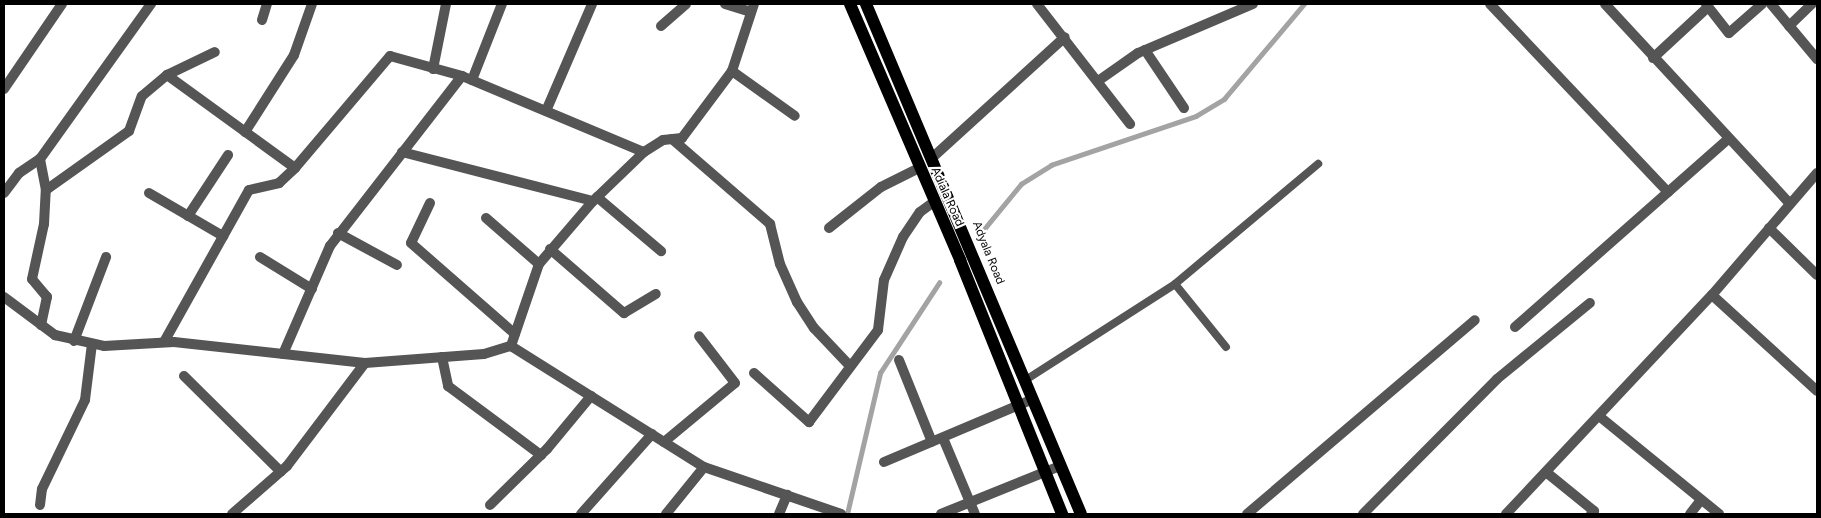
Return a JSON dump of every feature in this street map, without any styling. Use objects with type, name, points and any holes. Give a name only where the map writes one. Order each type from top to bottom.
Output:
[{"type":"main road","name":"Adiala Road","points":[[850,4],[934,202],[1062,514]]},
{"type":"main road","name":"Adyala Road","points":[[866,4],[933,157],[1031,400],[1082,514]]},
{"type":"street","points":[[4,89],[62,4]]},
{"type":"street","points":[[4,194],[20,173],[40,159],[151,4]]},
{"type":"street","points":[[262,20],[267,4]]},
{"type":"street","points":[[245,132],[294,55],[312,4]]},
{"type":"street","points":[[433,69],[446,4]]},
{"type":"street","points":[[283,354],[338,233],[402,152],[467,78],[502,4]]},
{"type":"street","points":[[546,111],[592,4]]},
{"type":"street","points":[[661,26],[686,4]]},
{"type":"street","points":[[511,346],[539,264],[550,249],[595,199],[644,152],[672,139],[682,138],[732,71],[753,8],[725,4]]},
{"type":"street","points":[[1037,4],[1065,37],[1130,124]]},
{"type":"street","points":[[1098,81],[1118,63],[1253,4]]},
{"type":"street","points":[[1490,4],[1668,192]]},
{"type":"street","points":[[1605,4],[1727,140],[1790,204]]},
{"type":"street","points":[[1653,58],[1707,5],[1729,33],[1762,4]]},
{"type":"street","points":[[1771,4],[1817,59]]},
{"type":"street","points":[[1789,26],[1812,4]]},
{"type":"street","points":[[933,157],[1065,37]]},
{"type":"street","points":[[1146,50],[1184,108]]},
{"type":"street","points":[[46,190],[128,132],[142,96],[167,75],[215,52]]},
{"type":"street","points":[[164,342],[249,190],[279,183],[390,56],[467,78],[644,152]]},
{"type":"street","points":[[732,71],[794,116]]},
{"type":"street","points":[[167,75],[294,168]]},
{"type":"street","points":[[672,139],[770,224],[797,302],[814,328],[850,365]]},
{"type":"street","points":[[1515,327],[1727,140]]},
{"type":"street","points":[[402,152],[595,199],[661,251]]},
{"type":"street","points":[[188,216],[228,155]]},
{"type":"street","points":[[40,159],[46,190],[32,279],[47,297],[41,325]]},
{"type":"street","points":[[829,228],[882,187],[919,168]]},
{"type":"street","points":[[1506,514],[1712,295],[1817,173]]},
{"type":"street","points":[[149,193],[223,236]]},
{"type":"street","points":[[754,372],[809,422],[878,330],[884,280],[903,237],[920,212],[934,202]]},
{"type":"street","points":[[430,203],[411,242],[515,334]]},
{"type":"street","points":[[486,218],[539,264]]},
{"type":"street","points":[[1769,228],[1817,275]]},
{"type":"street","points":[[338,233],[397,265]]},
{"type":"street","points":[[550,249],[624,313],[656,294]]},
{"type":"street","points":[[74,341],[106,256]]},
{"type":"street","points":[[260,257],[312,288]]},
{"type":"street","points":[[1712,295],[1817,391]]},
{"type":"street","points":[[4,298],[41,325],[74,341],[92,344],[164,342],[365,363],[484,354],[511,346],[704,466],[837,513]]},
{"type":"street","points":[[1363,514],[1497,379],[1590,303]]},
{"type":"street","points":[[1247,514],[1475,320]]},
{"type":"street","points":[[664,442],[735,383],[699,336]]},
{"type":"street","points":[[40,505],[42,489],[85,400],[92,344]]},
{"type":"street","points":[[442,357],[448,386],[541,455]]},
{"type":"street","points":[[899,360],[932,442]]},
{"type":"street","points":[[232,514],[281,472],[365,363]]},
{"type":"street","points":[[184,376],[281,472]]},
{"type":"street","points":[[490,505],[541,455],[591,396]]},
{"type":"street","points":[[884,462],[1017,408],[1031,400]]},
{"type":"street","points":[[1599,416],[1719,514]]},
{"type":"street","points":[[581,514],[652,434]]},
{"type":"street","points":[[943,438],[975,514]]},
{"type":"street","points":[[666,514],[704,466]]},
{"type":"street","points":[[941,514],[1060,466]]},
{"type":"street","points":[[1546,472],[1594,511],[1591,514]]},
{"type":"street","points":[[779,514],[788,495]]},
{"type":"street","points":[[1690,514],[1701,500]]},
{"type":"lane","points":[[1024,381],[1175,284],[1318,164]]},
{"type":"lane","points":[[1175,284],[1226,347]]},
{"type":"waterway","points":[[976,239],[1021,184],[1051,165],[1196,116],[1224,99],[1304,4]]},
{"type":"waterway","points":[[847,514],[880,373],[939,283]]}]
